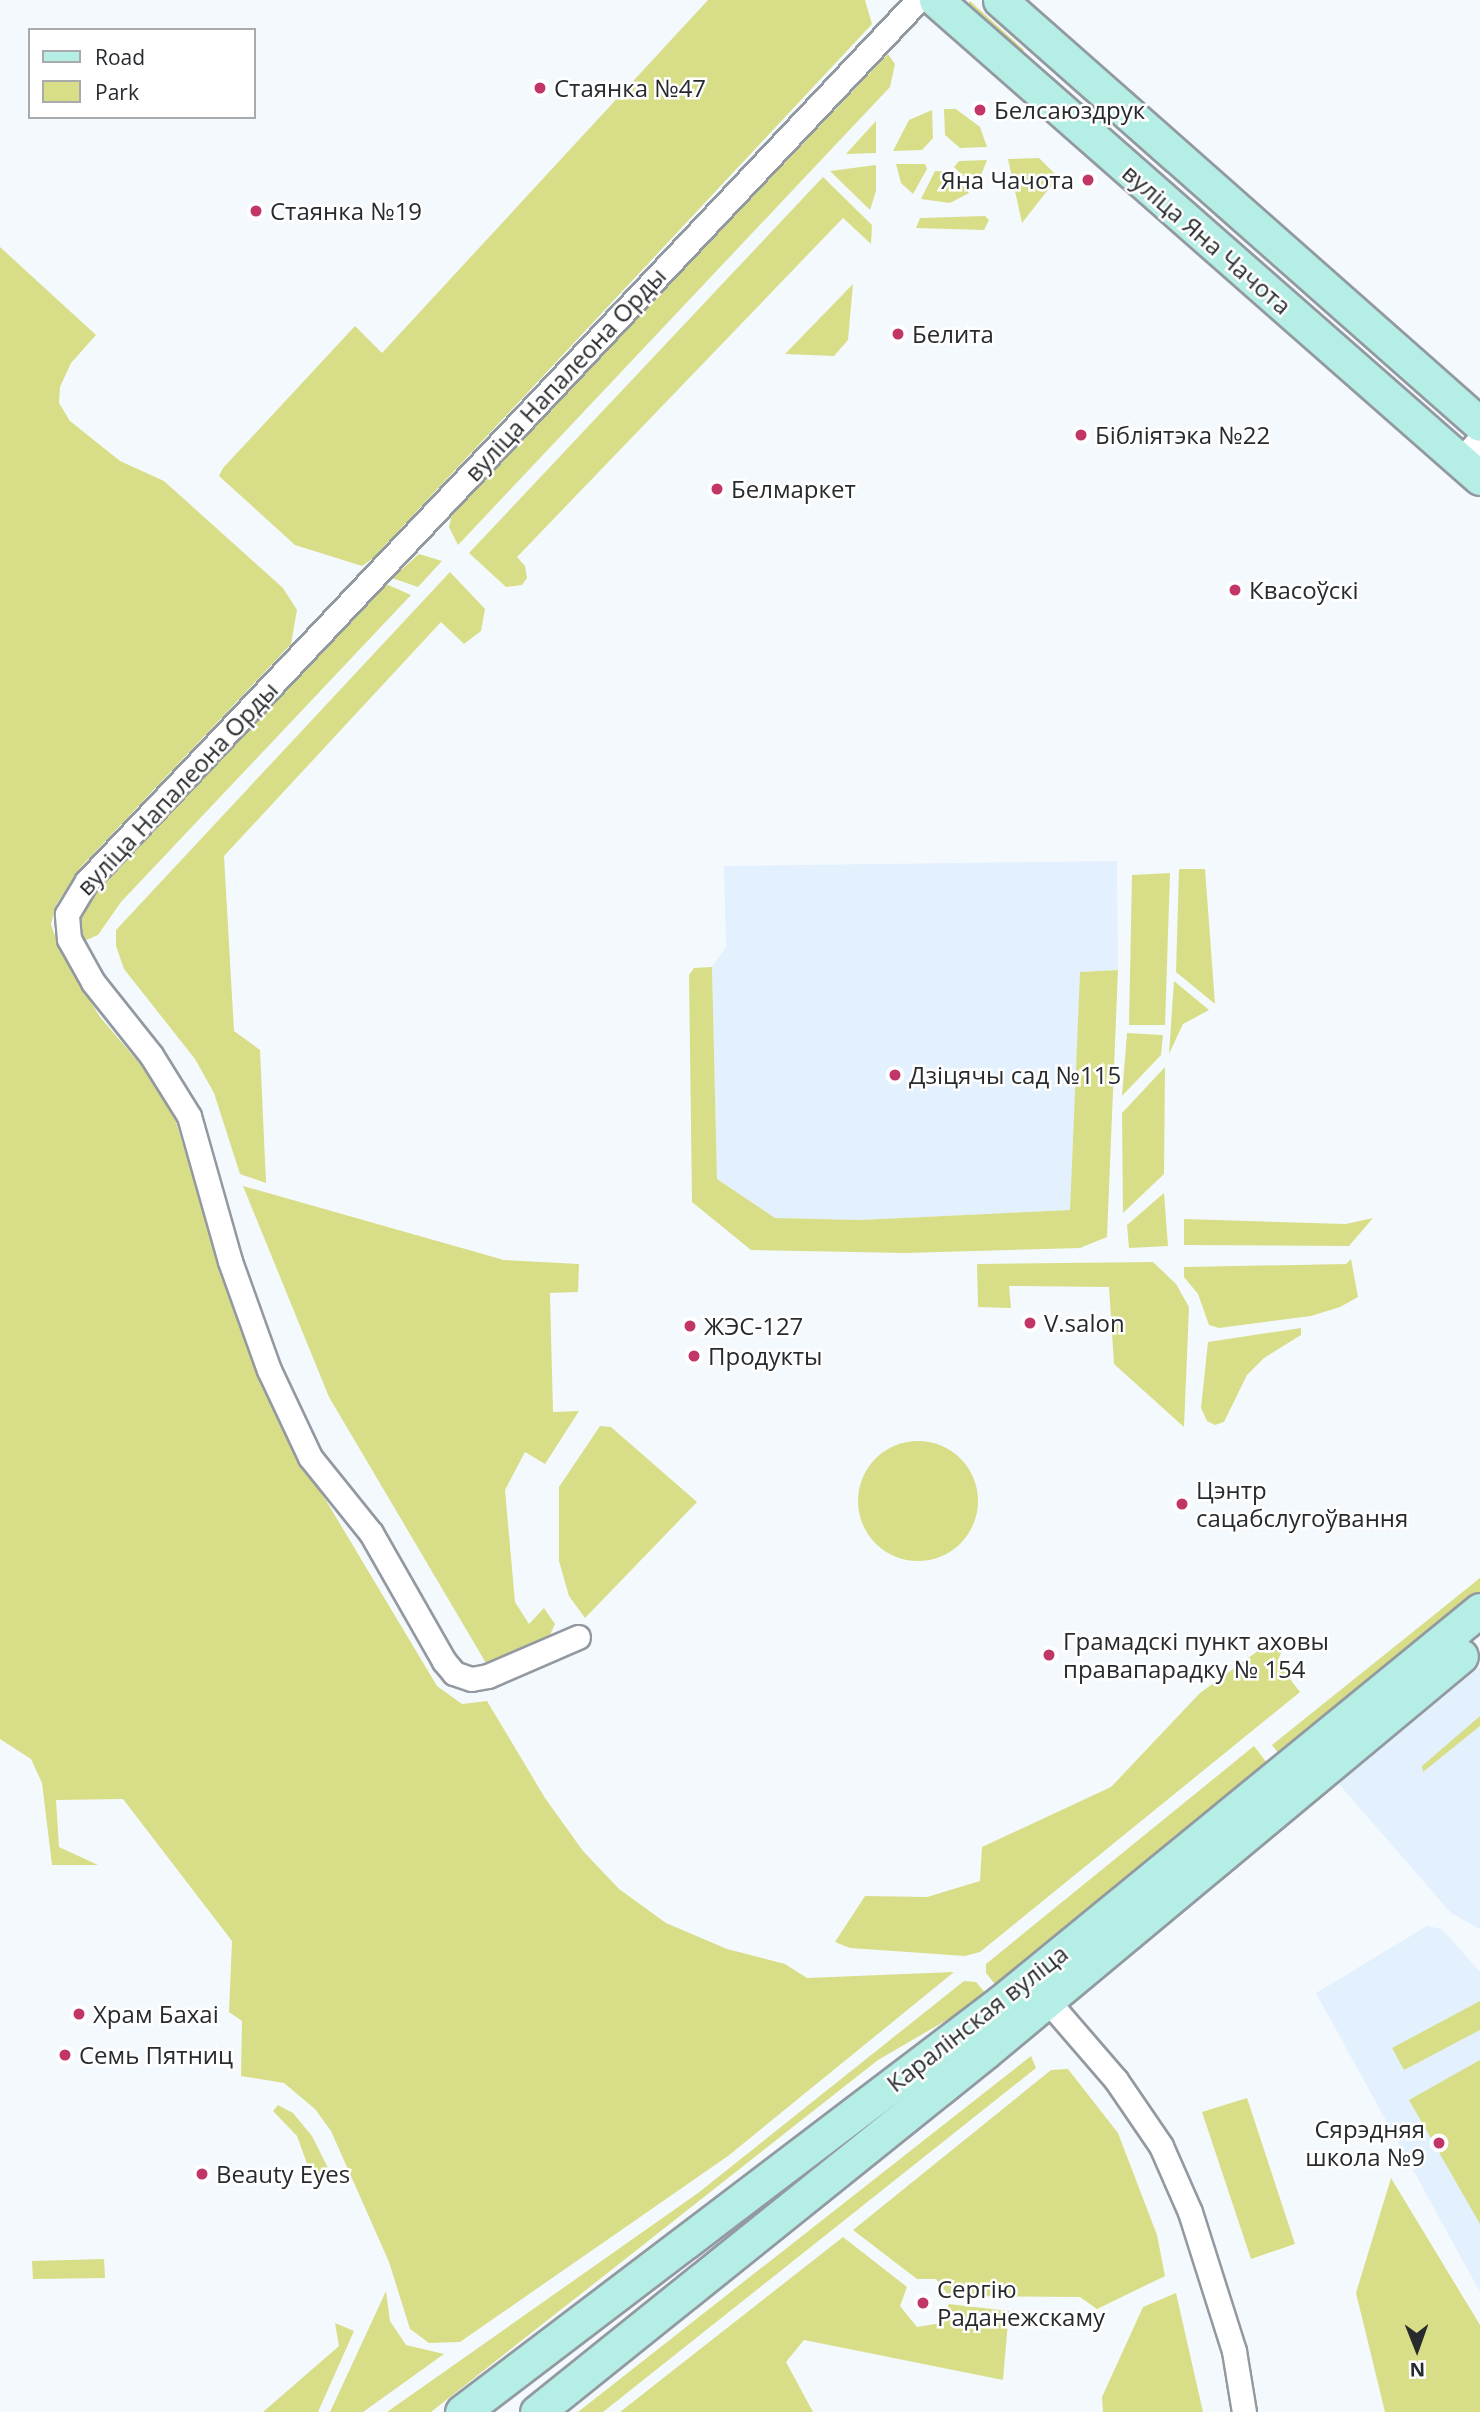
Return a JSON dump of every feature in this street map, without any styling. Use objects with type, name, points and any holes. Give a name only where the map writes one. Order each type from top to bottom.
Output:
[{"type":"main road","name":"вуліца Яна Чачота","points":[[936,0],[1474,459]]},
{"type":"main road","name":"вуліца Яна Чачота","points":[[1000,0],[1480,424]]},
{"type":"main road","name":"Каралінская вуліца","points":[[537,2412],[1038,1990],[1480,1611]]},
{"type":"main road","name":"Каралінская вуліца","points":[[462,2412],[559,2338],[1038,1990],[1480,1640]]},
{"type":"main road","points":[[559,2338],[587,2370]]},
{"type":"street","name":"вуліца Напалеона Орды","points":[[578,1637],[488,1676],[471,1679],[454,1673],[444,1661],[371,1534],[310,1457],[269,1370],[239,1285],[189,1116],[151,1055],[93,982],[69,939],[66,914],[87,881],[918,0]]},
{"type":"street","points":[[1038,1990],[1116,2080],[1161,2146],[1190,2212],[1234,2351],[1244,2412]]},
{"type":"shaded area","name":"Дзіцячы сад №115","points":[[1117,861],[1118,970],[1080,972],[1070,1210],[860,1220],[775,1218],[717,1179],[712,967],[726,947],[724,866]]},
{"type":"shaded area","points":[[1480,1667],[1480,1929],[1451,1913],[1338,1783]]},
{"type":"shaded area","name":"Сярэдняя школа №9","points":[[1427,1926],[1442,1929],[1480,1972],[1480,2292],[1316,1993]]},
{"type":"green space","points":[[708,0],[865,0],[872,24],[372,559],[362,566],[295,545],[219,476],[223,468],[355,326],[382,353]]},
{"type":"green space","points":[[970,1],[1024,50],[1018,55],[965,7]]},
{"type":"green space","points":[[888,54],[895,64],[890,87],[458,545],[449,527],[452,514]]},
{"type":"green space","points":[[944,109],[956,109],[980,127],[987,147],[960,148],[945,135]]},
{"type":"green space","points":[[932,110],[933,138],[922,150],[893,151],[909,120]]},
{"type":"green space","points":[[876,121],[876,153],[846,154]]},
{"type":"green space","points":[[1039,158],[1058,177],[1022,223],[1008,159]]},
{"type":"green space","points":[[987,160],[976,188],[954,167],[959,161]]},
{"type":"green space","points":[[896,164],[925,164],[927,169],[913,194],[901,183]]},
{"type":"green space","points":[[876,165],[876,191],[870,210],[830,171]]},
{"type":"green space","points":[[935,171],[951,172],[969,193],[950,203],[921,199]]},
{"type":"green space","points":[[823,177],[872,225],[871,244],[843,218],[517,557],[525,566],[527,578],[522,585],[506,587],[469,553]]},
{"type":"green space","points":[[985,216],[989,220],[984,230],[916,228],[920,218]]},
{"type":"green space","points":[[0,247],[96,335],[71,363],[60,387],[59,403],[70,421],[120,461],[164,481],[283,588],[297,610],[291,644],[80,868],[56,905],[51,924],[59,949],[100,1017],[153,1079],[176,1122],[240,1330],[303,1462],[437,1686],[462,1704],[487,1701],[545,1798],[583,1851],[619,1889],[666,1923],[727,1949],[785,1964],[807,1978],[954,1972],[728,2156],[460,2342],[429,2343],[410,2329],[389,2262],[331,2131],[315,2109],[284,2083],[241,2076],[242,2021],[229,2012],[232,1941],[123,1799],[56,1800],[59,1847],[98,1865],[52,1865],[42,1783],[31,1759],[0,1739]]},
{"type":"green space","points":[[853,284],[848,340],[834,356],[785,354]]},
{"type":"green space","points":[[419,554],[442,561],[418,587],[392,578]]},
{"type":"green space","points":[[450,572],[485,609],[481,631],[464,644],[441,622],[224,856],[234,1031],[260,1050],[266,1183],[240,1174],[214,1093],[195,1059],[124,969],[116,946],[116,930]]},
{"type":"green space","points":[[386,584],[411,595],[121,902],[98,935],[84,941],[80,920],[97,890]]},
{"type":"green space","points":[[1179,869],[1205,869],[1215,1004],[1176,972]]},
{"type":"green space","points":[[1170,873],[1165,1025],[1129,1025],[1132,875]]},
{"type":"green space","points":[[712,967],[717,1179],[775,1218],[860,1220],[1070,1210],[1080,972],[1118,970],[1107,1237],[1080,1248],[905,1253],[751,1250],[692,1202],[689,975],[694,968]]},
{"type":"green space","points":[[1174,981],[1209,1010],[1183,1024],[1169,1054]]},
{"type":"green space","points":[[1127,1033],[1163,1035],[1161,1055],[1122,1096]]},
{"type":"green space","points":[[1165,1067],[1164,1174],[1123,1213],[1122,1113]]},
{"type":"green space","points":[[243,1186],[504,1260],[579,1264],[578,1292],[550,1293],[553,1412],[579,1411],[545,1464],[525,1452],[505,1490],[515,1602],[529,1624],[544,1608],[555,1624],[549,1637],[486,1663],[329,1397]]},
{"type":"green space","points":[[1164,1193],[1168,1246],[1129,1248],[1127,1225]]},
{"type":"green space","points":[[1373,1218],[1349,1246],[1184,1245],[1184,1219],[1346,1224]]},
{"type":"green space","points":[[1351,1259],[1358,1297],[1340,1307],[1311,1316],[1219,1328],[1209,1325],[1198,1294],[1184,1277],[1184,1267],[1346,1264]]},
{"type":"green space","points":[[1153,1262],[1176,1284],[1189,1307],[1184,1427],[1114,1364],[1109,1287],[1009,1286],[1011,1308],[978,1307],[977,1264]]},
{"type":"green space","points":[[1301,1328],[1301,1335],[1264,1358],[1247,1375],[1224,1422],[1215,1425],[1207,1421],[1201,1408],[1208,1342]]},
{"type":"green space","points":[[600,1426],[611,1427],[697,1502],[585,1618],[569,1596],[559,1561],[559,1487]]},
{"type":"green space","points":[[918,1441],[941,1446],[960,1459],[973,1478],[978,1501],[973,1524],[960,1543],[941,1556],[918,1561],[895,1556],[876,1543],[863,1524],[858,1501],[863,1478],[876,1459],[895,1446]]},
{"type":"green space","points":[[1480,1578],[1480,1597],[1282,1758],[1272,1745]]},
{"type":"green space","points":[[1262,1648],[1283,1649],[1277,1662],[1300,1692],[980,1952],[965,1956],[850,1948],[835,1942],[865,1896],[927,1897],[980,1881],[982,1847],[1111,1787],[1200,1693]]},
{"type":"green space","points":[[1480,1716],[1480,1726],[1423,1772],[1422,1766]]},
{"type":"green space","points":[[1254,1746],[1270,1767],[998,1988],[986,1973],[986,1964]]},
{"type":"green space","points":[[964,1981],[976,1982],[988,1996],[878,2060],[431,2412],[387,2412],[698,2193]]},
{"type":"green space","points":[[1480,2001],[1480,2030],[1404,2070],[1392,2048]]},
{"type":"green space","points":[[1031,2056],[1036,2068],[603,2412],[578,2412]]},
{"type":"green space","points":[[1480,2060],[1480,2224],[1409,2100]]},
{"type":"green space","points":[[1068,2069],[1118,2133],[1157,2235],[1165,2276],[1097,2309],[1080,2297],[949,2296],[936,2279],[917,2279],[853,2230],[1051,2070]]},
{"type":"green space","points":[[1247,2098],[1295,2244],[1251,2259],[1202,2112]]},
{"type":"green space","points":[[278,2105],[293,2113],[312,2136],[331,2174],[313,2180],[297,2136],[273,2111]]},
{"type":"green space","points":[[1391,2178],[1480,2325],[1480,2412],[1385,2412],[1356,2293]]},
{"type":"green space","points":[[843,2237],[907,2287],[900,2306],[917,2327],[941,2323],[949,2304],[1009,2311],[1003,2380],[804,2340],[786,2362],[813,2412],[620,2412]]},
{"type":"green space","points":[[104,2259],[105,2278],[33,2279],[32,2261]]},
{"type":"green space","points":[[386,2291],[390,2321],[406,2345],[444,2354],[363,2412],[330,2412]]},
{"type":"green space","points":[[1176,2293],[1203,2412],[1103,2412],[1102,2397],[1143,2307]]},
{"type":"green space","points":[[335,2323],[354,2331],[318,2412],[263,2412],[339,2346]]},
{"type":"place","name":"Стаянка №47","points":[[540,88]]},
{"type":"place","name":"Белсаюздрук","points":[[980,110]]},
{"type":"place","name":"Яна Чачота","points":[[1088,180]]},
{"type":"place","name":"Стаянка №19","points":[[256,211]]},
{"type":"place","name":"Белита","points":[[898,334]]},
{"type":"place","name":"Бібліятэка №22","points":[[1081,435]]},
{"type":"place","name":"Белмаркет","points":[[717,489]]},
{"type":"place","name":"Квасоўскі","points":[[1235,590]]},
{"type":"place","name":"Дзіцячы сад №115","points":[[895,1075]]},
{"type":"place","name":"V.salon","points":[[1030,1323]]},
{"type":"place","name":"ЖЭС-127","points":[[690,1326]]},
{"type":"place","name":"Продукты","points":[[694,1356]]},
{"type":"place","name":"Цэнтр сацабслугоўвання","points":[[1182,1504]]},
{"type":"place","name":"Грамадскі пункт аховы правапарадку № 154","points":[[1049,1655]]},
{"type":"place","name":"Храм Бахаі","points":[[79,2014]]},
{"type":"place","name":"Семь Пятниц","points":[[65,2055]]},
{"type":"place","name":"Сярэдняя школа №9","points":[[1439,2143]]},
{"type":"place","name":"Beauty Eyes","points":[[202,2174]]},
{"type":"place","name":"Сергію Раданежскаму","points":[[923,2303]]}]
